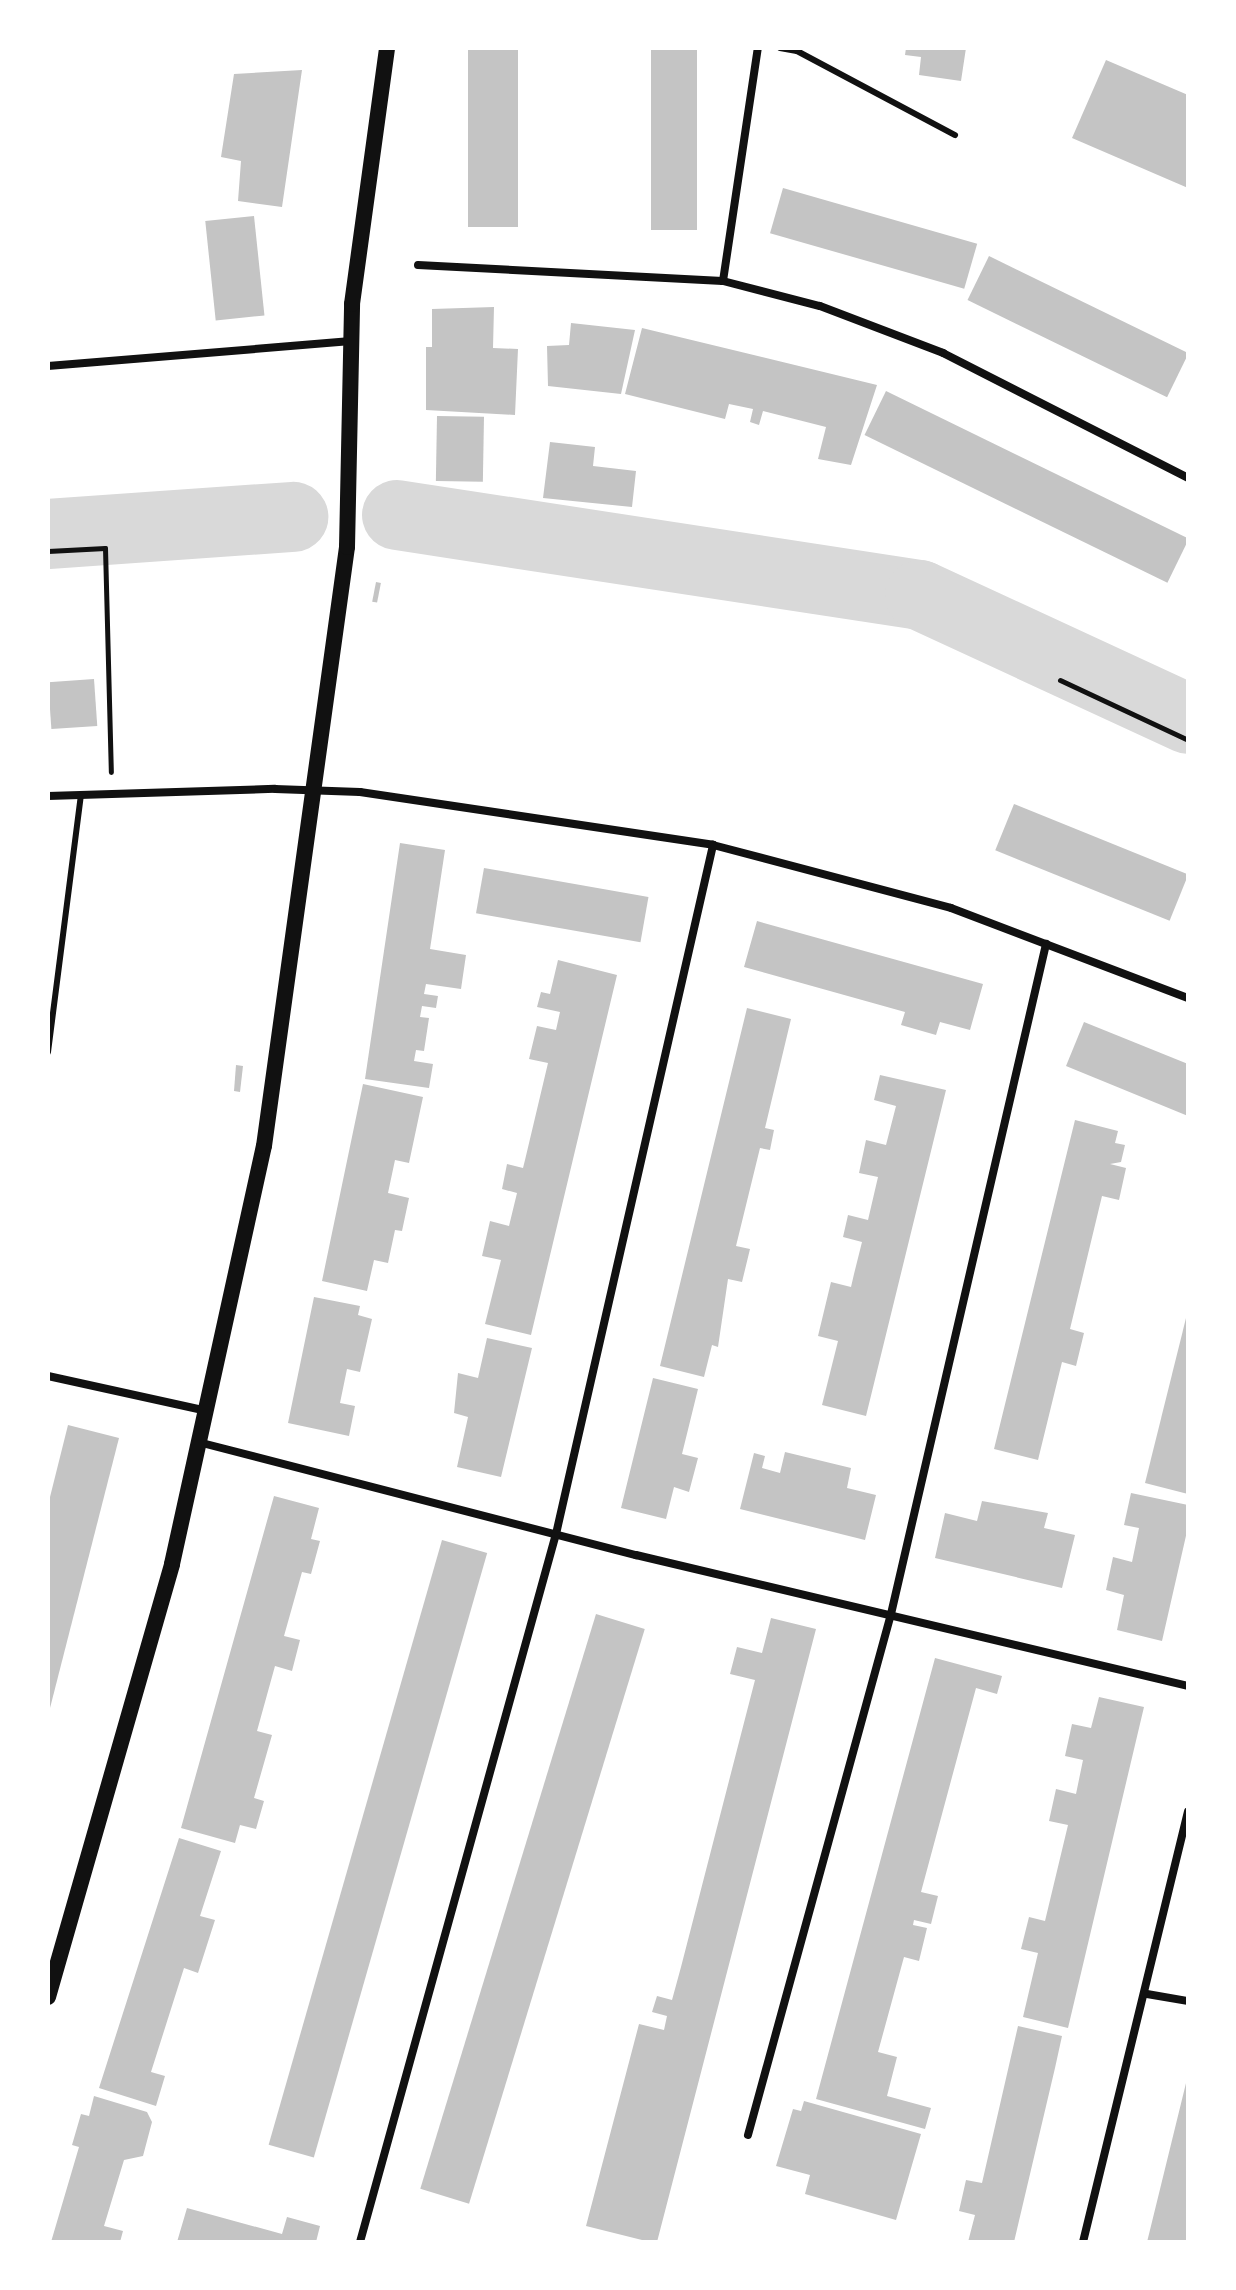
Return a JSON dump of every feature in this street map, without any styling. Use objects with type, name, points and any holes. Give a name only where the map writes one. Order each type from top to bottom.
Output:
[{"type":"main road","points":[[48,1997],[108,1801],[202,1443],[264,1146],[317,789],[347,547],[356,271],[387,48]]},
{"type":"street","points":[[723,281],[758,48]]},
{"type":"street","points":[[418,265],[723,281],[820,306],[943,353],[1188,478]]},
{"type":"street","points":[[48,366],[352,341]]},
{"type":"street","points":[[48,796],[317,789],[713,845],[951,908],[1188,998]]},
{"type":"street","points":[[360,2242],[556,1534],[713,845]]},
{"type":"street","points":[[748,2135],[891,1614],[1046,944]]},
{"type":"street","points":[[48,1376],[209,1412]]},
{"type":"street","points":[[202,1443],[556,1534],[1188,1686]]},
{"type":"street","points":[[1083,2242],[1147,1994],[1188,1812]]},
{"type":"street","points":[[1147,1994],[1188,2001]]},
{"type":"lane","points":[[780,48],[797,51],[955,135]]},
{"type":"lane","points":[[48,1052],[81,795]]},
{"type":"path","points":[[48,551],[105,548],[111,793]]},
{"type":"path","points":[[1060,680],[1188,740]]},
{"type":"building","points":[[468,48],[518,48],[518,227],[468,227]]},
{"type":"building","points":[[651,48],[697,48],[697,230],[651,230]]},
{"type":"building","points":[[906,48],[966,48],[961,81],[919,75],[921,57],[905,55]]},
{"type":"building","points":[[1106,60],[1188,95],[1188,188],[1072,138]]},
{"type":"building","points":[[302,70],[282,207],[238,201],[241,161],[221,157],[234,74]]},
{"type":"building","points":[[783,188],[977,244],[964,289],[770,233]]},
{"type":"building","points":[[254,216],[264,315],[216,321],[205,221]]},
{"type":"building","points":[[989,256],[1188,353],[1167,397],[968,300]]},
{"type":"building","points":[[494,307],[493,348],[518,349],[515,415],[426,410],[426,347],[432,347],[432,309]]},
{"type":"building","points":[[571,323],[635,330],[621,394],[548,386],[547,346],[569,345]]},
{"type":"building","points":[[642,328],[877,385],[851,465],[818,459],[826,427],[763,411],[759,425],[750,422],[753,409],[729,404],[725,419],[625,394]]},
{"type":"building","points":[[886,391],[1188,538],[1167,583],[865,435]]},
{"type":"building","points":[[437,416],[484,417],[483,482],[436,481]]},
{"type":"building","points":[[550,442],[595,447],[593,466],[636,471],[632,507],[543,498]]},
{"type":"building","points":[[376,582],[381,583],[377,603],[372,602]]},
{"type":"building","points":[[94,679],[97,726],[51,729],[48,682]]},
{"type":"building","points":[[1014,804],[1188,874],[1170,921],[995,850]]},
{"type":"building","points":[[400,843],[445,850],[430,949],[466,955],[461,989],[426,984],[424,994],[438,996],[436,1008],[422,1006],[420,1017],[429,1018],[424,1051],[416,1050],[414,1061],[433,1064],[429,1088],[365,1079]]},
{"type":"building","points":[[484,868],[648,897],[640,942],[476,913]]},
{"type":"building","points":[[757,921],[983,984],[970,1030],[940,1022],[936,1035],[901,1025],[905,1012],[744,967]]},
{"type":"building","points":[[558,960],[617,975],[531,1335],[485,1324],[501,1260],[482,1256],[490,1221],[509,1226],[517,1193],[502,1189],[507,1164],[523,1168],[525,1160],[548,1063],[529,1059],[537,1026],[556,1030],[560,1012],[537,1007],[541,992],[550,994]]},
{"type":"building","points":[[747,1008],[791,1019],[765,1128],[774,1130],[770,1150],[760,1148],[736,1246],[750,1249],[742,1282],[728,1279],[718,1347],[712,1345],[704,1377],[660,1366]]},
{"type":"building","points":[[1084,1022],[1188,1064],[1188,1116],[1066,1066]]},
{"type":"building","points":[[236,1065],[243,1066],[240,1092],[234,1091]]},
{"type":"building","points":[[880,1075],[946,1090],[866,1416],[822,1405],[838,1341],[818,1336],[831,1282],[851,1287],[862,1242],[843,1237],[848,1215],[868,1220],[878,1177],[859,1173],[866,1140],[886,1145],[896,1106],[874,1100]]},
{"type":"building","points":[[363,1084],[423,1097],[409,1163],[395,1160],[388,1193],[409,1198],[402,1231],[395,1230],[388,1263],[374,1260],[367,1291],[322,1281]]},
{"type":"building","points":[[1075,1120],[1118,1131],[1115,1143],[1125,1145],[1121,1162],[1110,1164],[1126,1168],[1119,1200],[1102,1196],[1070,1329],[1084,1333],[1076,1366],[1062,1362],[1038,1460],[994,1449]]},
{"type":"building","points":[[314,1297],[360,1306],[358,1315],[372,1319],[360,1372],[347,1369],[340,1403],[355,1406],[349,1436],[288,1423]]},
{"type":"building","points":[[1188,1310],[1188,1494],[1145,1483]]},
{"type":"building","points":[[487,1338],[532,1348],[501,1477],[457,1467],[468,1417],[454,1413],[458,1373],[478,1378]]},
{"type":"building","points":[[653,1378],[698,1389],[682,1454],[698,1458],[689,1492],[674,1487],[666,1519],[621,1508]]},
{"type":"building","points":[[68,1425],[119,1438],[49,1712],[48,1505]]},
{"type":"building","points":[[785,1452],[851,1468],[847,1488],[876,1495],[865,1540],[740,1509],[754,1453],[765,1456],[762,1468],[780,1473]]},
{"type":"building","points":[[1131,1493],[1188,1505],[1188,1527],[1162,1641],[1117,1630],[1124,1595],[1106,1590],[1113,1557],[1132,1562],[1139,1528],[1124,1525]]},
{"type":"building","points":[[274,1496],[319,1508],[311,1539],[320,1541],[311,1574],[302,1572],[284,1636],[300,1640],[292,1671],[275,1666],[257,1731],[272,1735],[254,1798],[264,1801],[256,1829],[240,1825],[235,1843],[181,1828]]},
{"type":"building","points":[[982,1501],[1048,1513],[1044,1528],[1075,1535],[1062,1588],[935,1558],[945,1513],[977,1521]]},
{"type":"building","points":[[442,1540],[487,1553],[314,2158],[269,2145]]},
{"type":"building","points":[[596,1614],[645,1629],[469,2204],[420,2189]]},
{"type":"building","points":[[771,1618],[816,1629],[657,2242],[650,2242],[586,2226],[639,2024],[664,2030],[667,2016],[652,2012],[657,1996],[672,2000],[681,1967],[755,1680],[730,1674],[737,1647],[762,1653]]},
{"type":"building","points":[[935,1658],[1002,1676],[997,1694],[976,1688],[921,1892],[938,1896],[931,1924],[914,1920],[913,1925],[927,1928],[919,1961],[904,1957],[878,2052],[897,2057],[887,2096],[931,2108],[925,2129],[816,2099]]},
{"type":"building","points":[[1099,1697],[1144,1707],[1068,2028],[1023,2017],[1038,1953],[1021,1949],[1029,1917],[1045,1921],[1068,1825],[1049,1821],[1056,1789],[1076,1794],[1083,1760],[1065,1756],[1072,1724],[1091,1728]]},
{"type":"building","points":[[179,1838],[221,1851],[200,1916],[215,1920],[198,1973],[184,1968],[151,2072],[165,2076],[156,2106],[99,2088]]},
{"type":"building","points":[[1018,2026],[1062,2036],[1055,2068],[1014,2242],[968,2242],[975,2215],[959,2211],[966,2180],[982,2183]]},
{"type":"building","points":[[1187,2079],[1188,2242],[1147,2242],[1149,2234]]},
{"type":"building","points":[[94,2096],[147,2112],[152,2122],[143,2156],[124,2160],[104,2226],[123,2231],[120,2242],[51,2242],[79,2147],[72,2145],[81,2114],[89,2116]]},
{"type":"building","points":[[804,2101],[921,2134],[896,2220],[805,2194],[810,2175],[776,2166],[793,2109],[801,2111]]},
{"type":"building","points":[[187,2208],[282,2234],[287,2217],[320,2226],[316,2242],[177,2242]]},
{"type":"waterway","points":[[397,515],[920,595],[1188,719]]},
{"type":"waterway","points":[[48,534],[293,517]]}]
